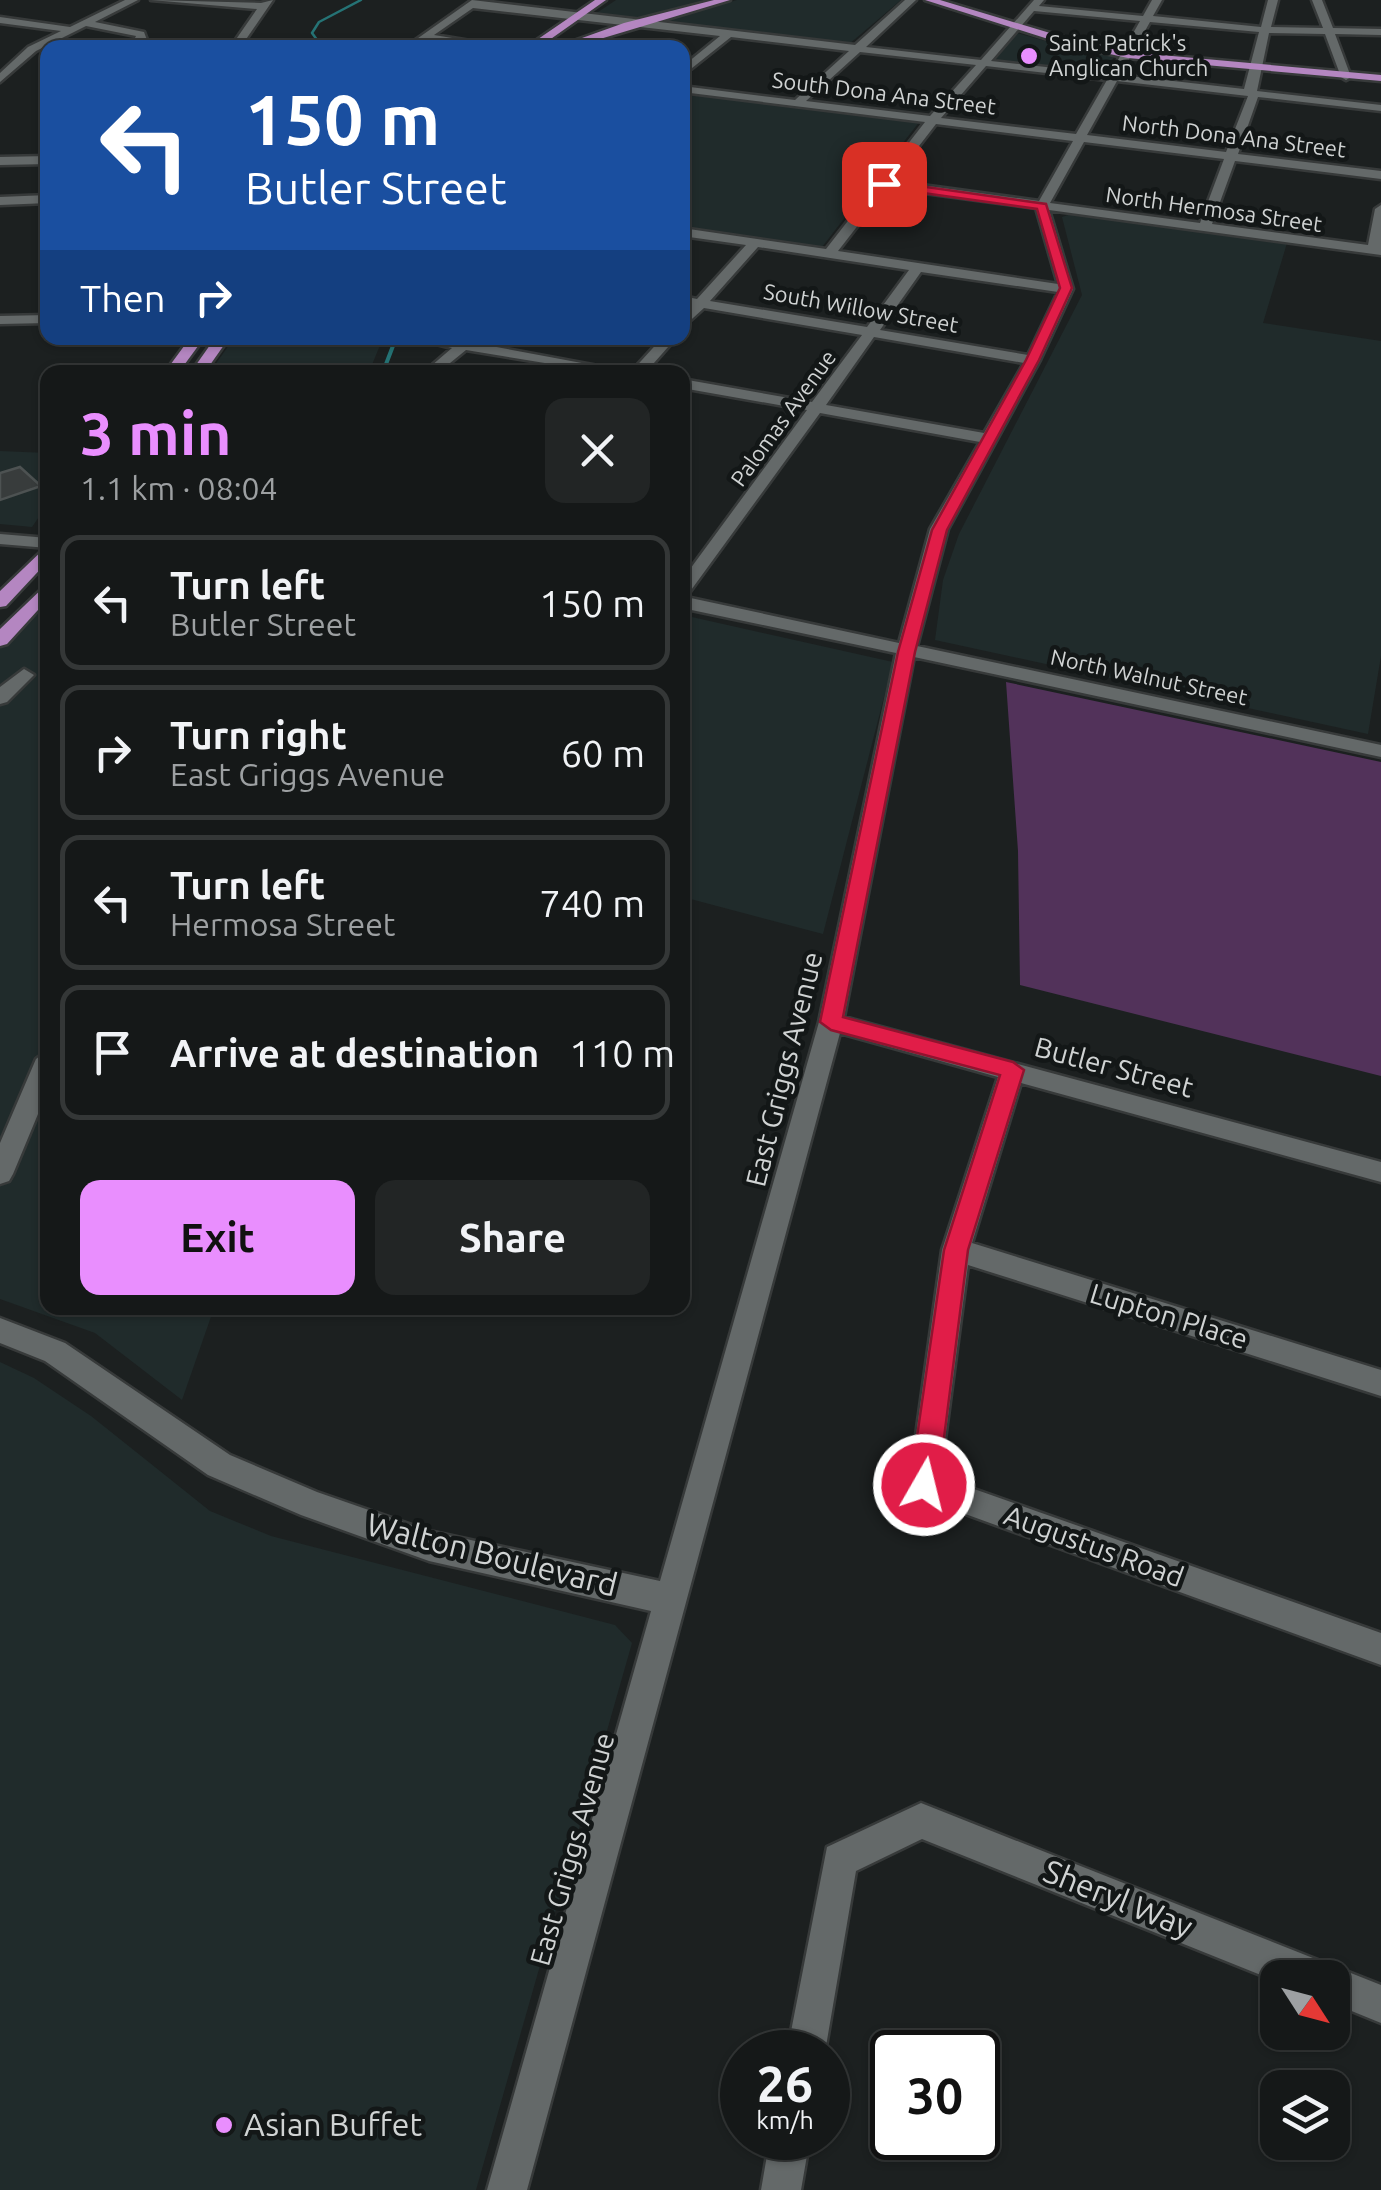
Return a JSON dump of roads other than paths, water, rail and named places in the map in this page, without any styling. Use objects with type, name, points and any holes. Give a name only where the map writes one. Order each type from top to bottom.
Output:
[{"type":"main road","points":[[541,40],[601,0]]},
{"type":"main road","points":[[582,40],[627,24],[723,0]]},
{"type":"main road","points":[[930,0],[1128,55],[1381,78]]},
{"type":"main road","points":[[0,602],[40,555]]},
{"type":"main road","points":[[0,640],[40,597]]},
{"type":"street","points":[[52,40],[133,0]]},
{"type":"street","points":[[156,0],[266,3]]},
{"type":"street","points":[[799,102],[911,0]]},
{"type":"street","points":[[690,233],[1066,288],[1042,206],[1157,0]]},
{"type":"street","points":[[1254,94],[1250,89],[1253,68],[1273,0]]},
{"type":"street","points":[[1318,0],[1346,77]]},
{"type":"street","points":[[420,40],[474,2],[572,18],[1381,108]]},
{"type":"street","points":[[241,40],[266,3]]},
{"type":"street","points":[[830,254],[933,120],[1036,4],[1265,30],[1381,32]]},
{"type":"street","points":[[0,20],[68,29]]},
{"type":"street","points":[[84,23],[140,34],[142,40]]},
{"type":"street","points":[[690,67],[728,35]]},
{"type":"street","points":[[425,36],[453,40]]},
{"type":"street","points":[[0,79],[40,48]]},
{"type":"street","points":[[0,63],[15,65]]},
{"type":"street","name":"South Dona Ana Street","points":[[690,89],[1082,137]]},
{"type":"street","points":[[1204,228],[1254,94]]},
{"type":"street","name":"North Dona Ana Street","points":[[1082,137],[1381,175]]},
{"type":"street","points":[[0,161],[40,157]]},
{"type":"street","name":"North Hermosa Street","points":[[884,184],[1378,251]]},
{"type":"street","points":[[0,201],[40,199]]},
{"type":"street","points":[[1378,251],[1381,208]]},
{"type":"street","points":[[690,316],[755,243]]},
{"type":"street","name":"Palomas Avenue","points":[[690,582],[918,268]]},
{"type":"street","name":"East Griggs Avenue","points":[[507,2190],[831,1022],[906,652],[939,530],[1033,360],[1066,288]]},
{"type":"street","name":"South Willow Street","points":[[690,301],[1033,360]]},
{"type":"street","points":[[0,320],[40,319]]},
{"type":"street","points":[[439,365],[463,345]]},
{"type":"street","points":[[488,345],[588,365]]},
{"type":"street","points":[[644,365],[663,345]]},
{"type":"street","points":[[690,385],[990,439]]},
{"type":"street","points":[[0,539],[40,545]]},
{"type":"street","name":"North Walnut Street","points":[[690,604],[1381,751]]},
{"type":"street","points":[[0,698],[24,674]]},
{"type":"street","name":"Butler Street","points":[[831,1022],[1381,1172]]},
{"type":"street","name":"Augustus Road","points":[[1013,1070],[956,1250],[924,1485],[1381,1649]]},
{"type":"street","points":[[0,1174],[40,1078]]},
{"type":"street","name":"Lupton Place","points":[[956,1250],[1381,1383]]},
{"type":"street","name":"Walton Boulevard","points":[[0,1330],[55,1352],[219,1465],[312,1505],[429,1546],[673,1600]]},
{"type":"street","name":"Sheryl Way","points":[[810,2030],[840,1860],[921,1821],[1270,1960]]},
{"type":"street","points":[[1350,1991],[1381,2004]]},
{"type":"street","points":[[781,2190],[786,2160]]},
{"type":"waterway","points":[[317,40],[312,33],[319,22],[361,0]]},
{"type":"waterway","points":[[386,365],[393,345]]},
{"type":"place","name":"Saint Patrick's Anglican Church","points":[[1029,56]]},
{"type":"place","name":"Asian Buffet","points":[[224,2125]]}]
